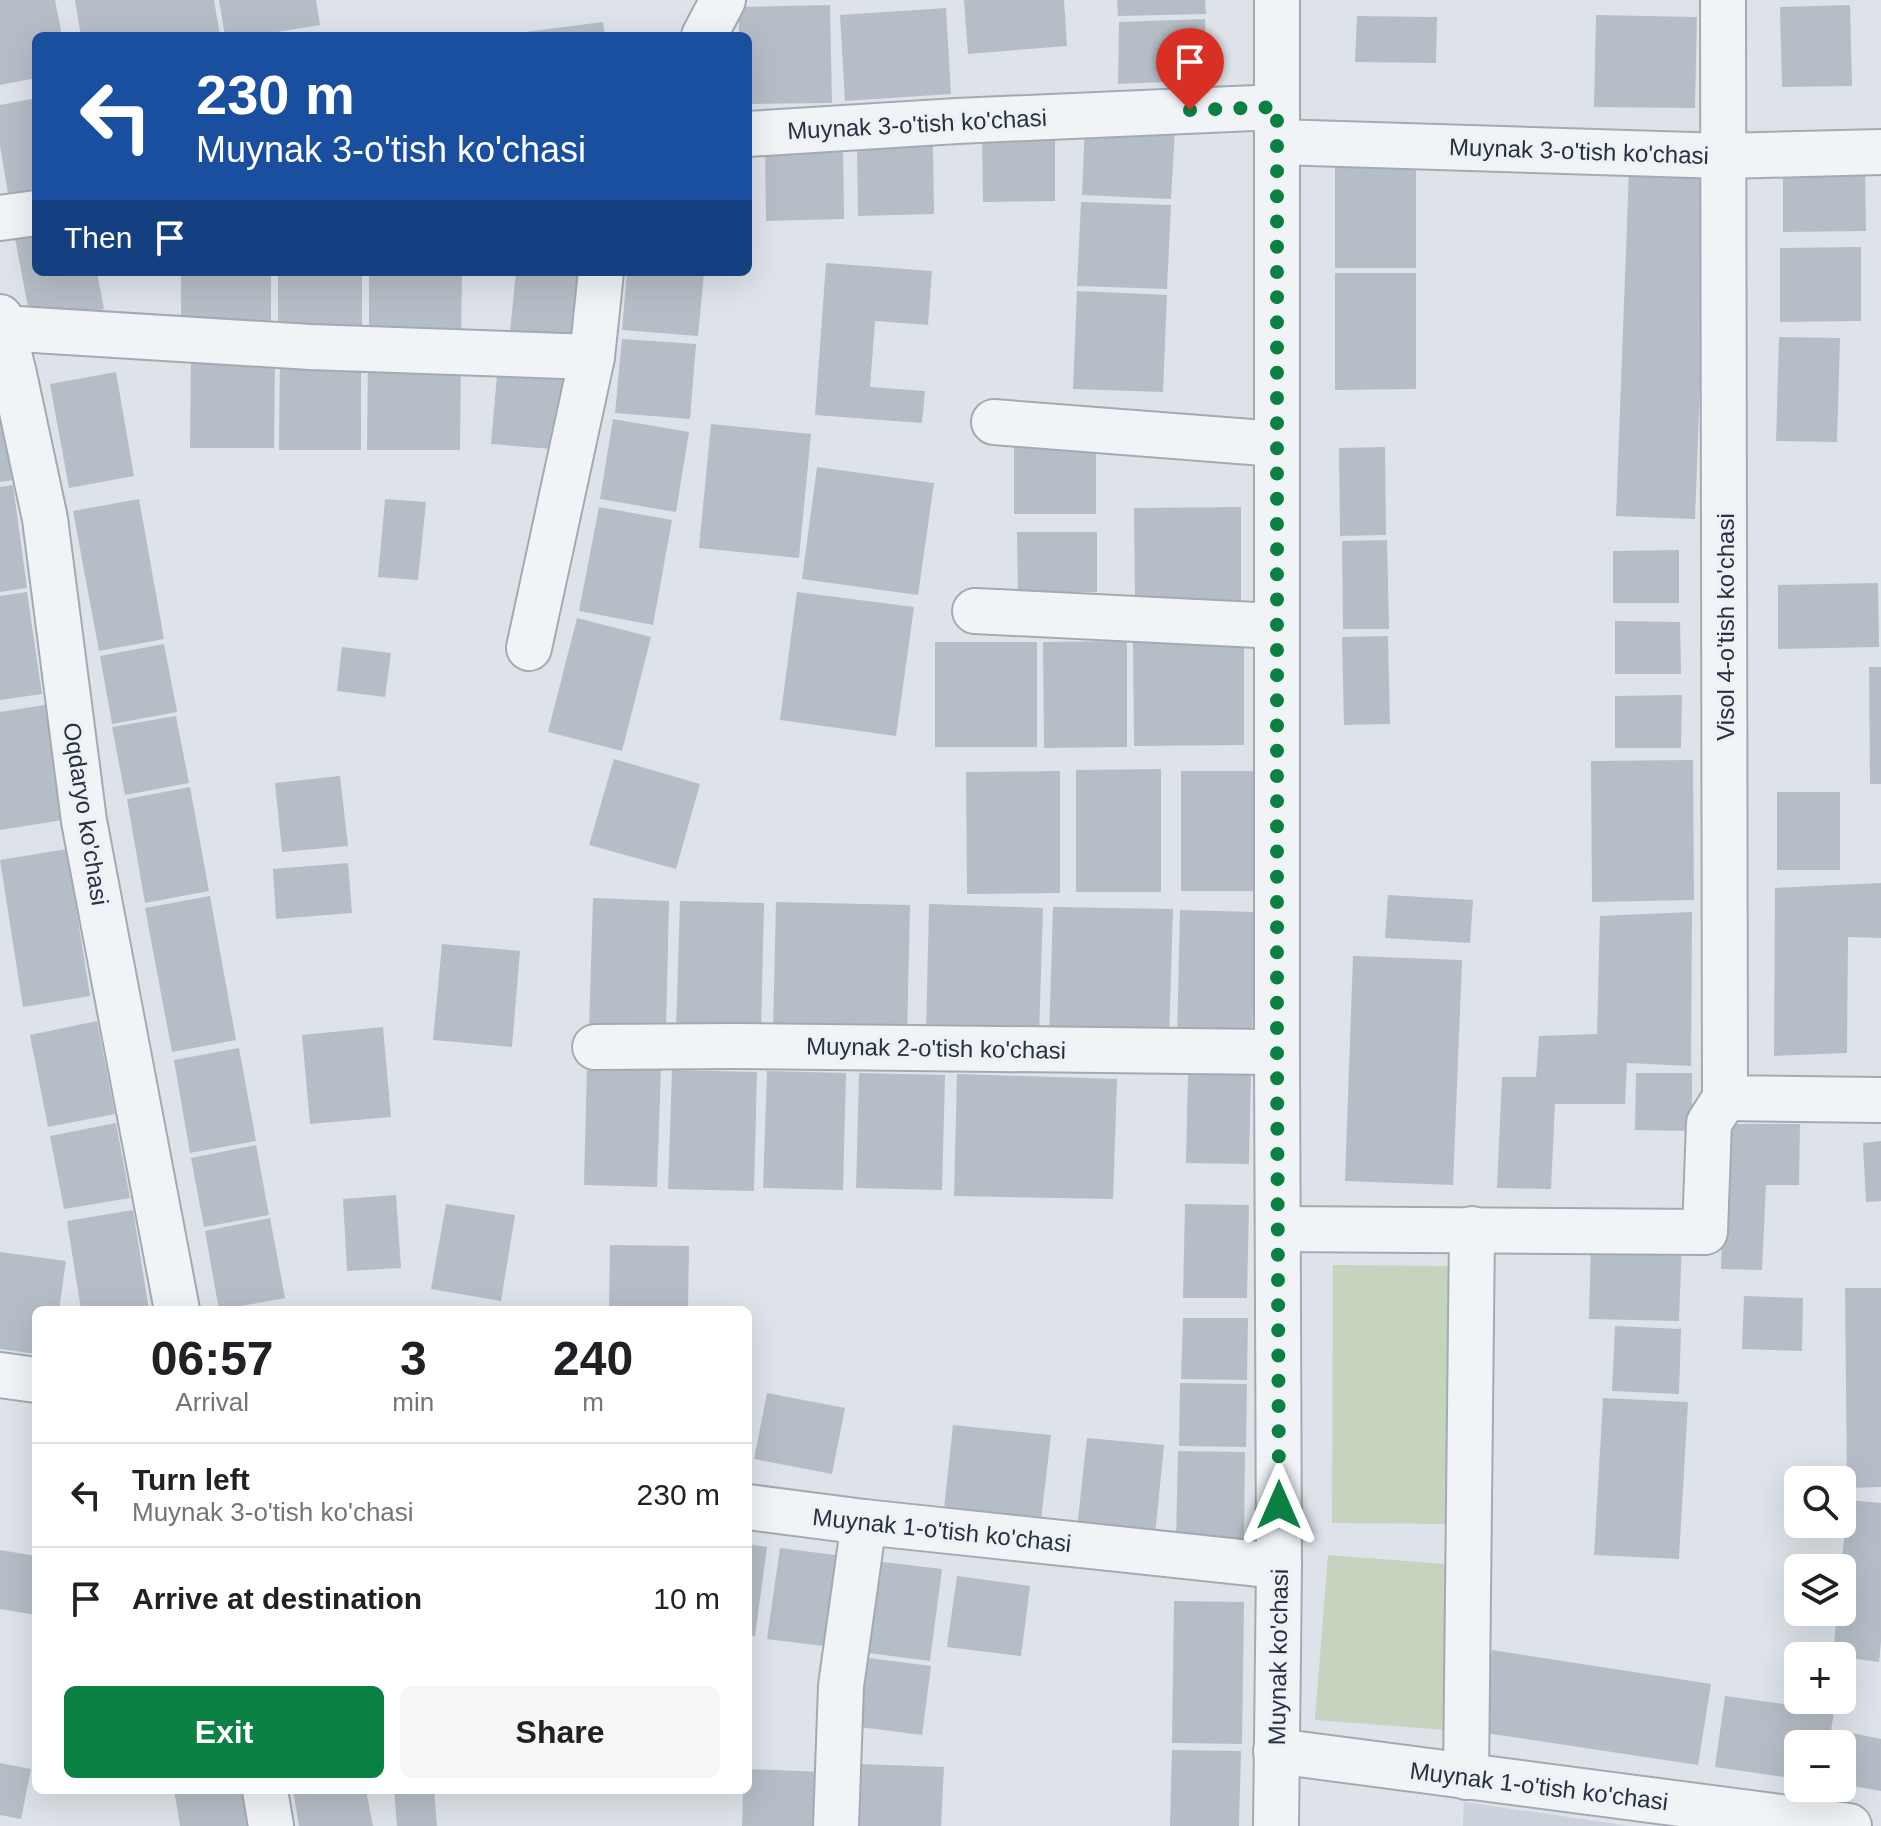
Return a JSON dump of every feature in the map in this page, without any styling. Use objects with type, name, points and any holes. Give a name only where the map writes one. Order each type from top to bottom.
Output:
[{"type":"street","points":[[706,32],[723,0]]},
{"type":"street","name":"Muynak ko'chasi","points":[[1276,1826],[1279,1566],[1277,0]]},
{"type":"street","name":"Visol 4-o'tish ko'chasi","points":[[1723,0],[1725,1098]]},
{"type":"street","name":"Muynak 3-o'tish ko'chasi","points":[[752,134],[957,121],[1277,124],[1724,156],[1881,152]]},
{"type":"street","points":[[0,218],[32,214]]},
{"type":"street","points":[[529,648],[592,357],[601,276]]},
{"type":"street","points":[[1,322],[310,347],[592,357]]},
{"type":"street","name":"Oqdaryo ko'chasi","points":[[1,322],[7,375],[45,519],[84,821],[176,1306]]},
{"type":"street","points":[[994,422],[1277,444]]},
{"type":"street","points":[[975,611],[1277,626]]},
{"type":"street","name":"Muynak 2-o'tish ko'chasi","points":[[595,1047],[1277,1052]]},
{"type":"street","points":[[1278,1229],[1705,1232],[1709,1123],[1725,1098],[1881,1100]]},
{"type":"street","points":[[1466,1777],[1472,1229]]},
{"type":"street","points":[[0,1375],[32,1379]]},
{"type":"street","name":"Muynak 1-o'tish ko'chasi","points":[[752,1508],[1279,1566]]},
{"type":"street","points":[[836,1826],[841,1686],[864,1522]]},
{"type":"street","name":"Muynak 1-o'tish ko'chasi","points":[[1276,1751],[1849,1826]]},
{"type":"street","points":[[266,1794],[271,1826]]},
{"type":"shaded area","points":[[1464,1802],[1631,1826],[1463,1826]]},
{"type":"green space","points":[[1333,1265],[1450,1266],[1449,1524],[1332,1523]]},
{"type":"green space","points":[[1328,1555],[1459,1565],[1447,1730],[1315,1720]]},
{"type":"building","points":[[0,0],[55,0],[61,32],[32,32],[32,79],[0,85]]},
{"type":"building","points":[[75,0],[214,0],[219,32],[80,32]]},
{"type":"building","points":[[219,0],[316,0],[320,25],[277,32],[224,32]]},
{"type":"building","points":[[964,0],[1064,0],[1067,46],[968,54]]},
{"type":"building","points":[[1117,0],[1205,0],[1206,14],[1118,16]]},
{"type":"building","points":[[830,5],[832,103],[752,104],[752,32],[739,32],[739,7]]},
{"type":"building","points":[[1850,5],[1852,86],[1782,87],[1780,7]]},
{"type":"building","points":[[946,8],[951,94],[845,101],[840,15]]},
{"type":"building","points":[[1596,15],[1697,17],[1695,108],[1594,107]]},
{"type":"building","points":[[1357,16],[1437,17],[1436,63],[1355,62]]},
{"type":"building","points":[[1205,19],[1207,80],[1118,84],[1119,22]]},
{"type":"building","points":[[603,22],[604,32],[526,32]]},
{"type":"building","points":[[32,99],[32,201],[10,205],[0,146],[0,105]]},
{"type":"building","points":[[1085,125],[1175,129],[1171,199],[1082,195]]},
{"type":"building","points":[[1055,133],[1055,201],[983,202],[982,134]]},
{"type":"building","points":[[933,144],[934,214],[858,216],[857,146]]},
{"type":"building","points":[[843,148],[844,219],[766,221],[765,149]]},
{"type":"building","points":[[1335,152],[1416,152],[1416,268],[1335,268]]},
{"type":"building","points":[[1629,170],[1708,173],[1695,519],[1616,516]]},
{"type":"building","points":[[1865,170],[1866,231],[1783,232],[1783,171]]},
{"type":"building","points":[[1081,202],[1171,205],[1167,289],[1077,286]]},
{"type":"building","points":[[32,229],[32,276],[98,276],[104,309],[31,323],[14,233]]},
{"type":"building","points":[[1861,247],[1861,321],[1780,322],[1780,248]]},
{"type":"building","points":[[826,263],[932,271],[928,325],[875,321],[870,387],[925,391],[922,423],[815,415]]},
{"type":"building","points":[[1335,273],[1416,273],[1416,389],[1335,390]]},
{"type":"building","points":[[181,276],[271,276],[271,335],[181,334]]},
{"type":"building","points":[[278,276],[362,276],[362,336],[278,336]]},
{"type":"building","points":[[369,276],[462,276],[461,338],[369,337]]},
{"type":"building","points":[[516,276],[591,276],[584,348],[509,341]]},
{"type":"building","points":[[627,276],[704,276],[698,336],[622,330]]},
{"type":"building","points":[[1077,291],[1167,295],[1163,392],[1073,389]]},
{"type":"building","points":[[1779,337],[1840,338],[1837,442],[1776,441]]},
{"type":"building","points":[[622,339],[696,344],[690,419],[615,413]]},
{"type":"building","points":[[191,351],[275,352],[274,448],[190,448]]},
{"type":"building","points":[[280,352],[361,352],[361,450],[279,450]]},
{"type":"building","points":[[368,353],[461,354],[460,450],[367,450]]},
{"type":"building","points":[[498,364],[572,370],[565,450],[491,444]]},
{"type":"building","points":[[116,372],[134,476],[69,488],[50,384]]},
{"type":"building","points":[[0,410],[13,480],[0,482]]},
{"type":"building","points":[[613,419],[689,432],[676,512],[600,499]]},
{"type":"building","points":[[711,424],[811,434],[799,558],[699,548]]},
{"type":"building","points":[[1014,443],[1096,443],[1096,514],[1014,514]]},
{"type":"building","points":[[1385,447],[1386,535],[1340,536],[1339,448]]},
{"type":"building","points":[[817,467],[934,483],[918,595],[802,579]]},
{"type":"building","points":[[13,485],[27,588],[0,592],[0,487]]},
{"type":"building","points":[[139,499],[164,639],[99,651],[73,511]]},
{"type":"building","points":[[385,499],[426,502],[418,580],[378,577]]},
{"type":"building","points":[[599,507],[672,520],[653,625],[579,611]]},
{"type":"building","points":[[1241,507],[1241,601],[1135,602],[1134,508]]},
{"type":"building","points":[[1017,532],[1097,532],[1097,592],[1018,593]]},
{"type":"building","points":[[1387,540],[1389,629],[1343,629],[1342,541]]},
{"type":"building","points":[[1679,550],[1679,603],[1613,603],[1613,551]]},
{"type":"building","points":[[1878,583],[1879,647],[1778,649],[1778,585]]},
{"type":"building","points":[[27,592],[42,694],[0,700],[0,596]]},
{"type":"building","points":[[797,592],[914,607],[896,736],[780,720]]},
{"type":"building","points":[[577,618],[651,637],[622,751],[548,732]]},
{"type":"building","points":[[1615,621],[1680,622],[1681,674],[1615,674]]},
{"type":"building","points":[[1388,636],[1390,724],[1344,725],[1342,637]]},
{"type":"building","points":[[1127,641],[1127,747],[1044,748],[1043,642]]},
{"type":"building","points":[[1244,641],[1244,745],[1134,746],[1133,642]]},
{"type":"building","points":[[935,642],[1037,642],[1037,747],[935,747]]},
{"type":"building","points":[[164,644],[177,712],[112,724],[100,656]]},
{"type":"building","points":[[342,647],[391,653],[385,697],[337,691]]},
{"type":"building","points":[[1869,667],[1881,667],[1881,784],[1870,784]]},
{"type":"building","points":[[1682,695],[1681,748],[1615,748],[1615,696]]},
{"type":"building","points":[[45,705],[63,820],[0,830],[0,712]]},
{"type":"building","points":[[176,716],[189,783],[125,795],[112,727]]},
{"type":"building","points":[[614,759],[700,784],[676,869],[589,845]]},
{"type":"building","points":[[1693,760],[1694,900],[1592,902],[1591,761]]},
{"type":"building","points":[[1161,769],[1161,892],[1076,892],[1076,770]]},
{"type":"building","points":[[1060,771],[1060,893],[967,894],[966,772]]},
{"type":"building","points":[[1181,771],[1254,771],[1255,891],[1181,891]]},
{"type":"building","points":[[340,776],[348,846],[282,852],[275,783]]},
{"type":"building","points":[[190,787],[209,891],[145,903],[127,799]]},
{"type":"building","points":[[1777,792],[1840,792],[1840,870],[1777,870]]},
{"type":"building","points":[[67,849],[90,996],[23,1007],[0,860]]},
{"type":"building","points":[[348,863],[352,913],[276,919],[273,869]]},
{"type":"building","points":[[1881,883],[1881,938],[1848,937],[1847,1053],[1774,1056],[1775,888]]},
{"type":"building","points":[[1388,895],[1473,900],[1470,943],[1385,938]]},
{"type":"building","points":[[210,896],[236,1040],[172,1052],[145,908]]},
{"type":"building","points":[[593,898],[669,901],[666,1031],[589,1029]]},
{"type":"building","points":[[680,901],[764,903],[761,1034],[676,1031]]},
{"type":"building","points":[[776,902],[910,905],[907,1037],[773,1033]]},
{"type":"building","points":[[929,904],[1043,908],[1039,1038],[926,1035]]},
{"type":"building","points":[[1053,907],[1173,909],[1169,1040],[1049,1038]]},
{"type":"building","points":[[1180,910],[1256,912],[1252,1043],[1177,1041]]},
{"type":"building","points":[[1692,912],[1691,1066],[1627,1063],[1625,1104],[1555,1104],[1551,1189],[1497,1188],[1502,1077],[1536,1077],[1539,1036],[1597,1034],[1600,916]]},
{"type":"building","points":[[442,944],[520,951],[512,1047],[433,1040]]},
{"type":"building","points":[[1353,956],[1462,960],[1453,1185],[1345,1181]]},
{"type":"building","points":[[97,1021],[115,1114],[48,1127],[30,1035]]},
{"type":"building","points":[[383,1027],[391,1117],[310,1124],[302,1035]]},
{"type":"building","points":[[239,1048],[256,1141],[190,1153],[174,1060]]},
{"type":"building","points":[[587,1066],[661,1068],[657,1187],[584,1185]]},
{"type":"building","points":[[672,1070],[757,1072],[754,1191],[668,1189]]},
{"type":"building","points":[[767,1071],[846,1073],[843,1190],[763,1188]]},
{"type":"building","points":[[859,1073],[945,1075],[942,1190],[856,1188]]},
{"type":"building","points":[[1188,1073],[1251,1073],[1249,1164],[1186,1163]]},
{"type":"building","points":[[1636,1073],[1692,1073],[1692,1131],[1635,1130]]},
{"type":"building","points":[[957,1074],[1117,1079],[1113,1199],[954,1196]]},
{"type":"building","points":[[116,1123],[130,1198],[64,1209],[50,1136]]},
{"type":"building","points":[[1725,1124],[1800,1124],[1799,1185],[1766,1185],[1762,1270],[1721,1269]]},
{"type":"building","points":[[1881,1141],[1881,1201],[1866,1202],[1863,1143]]},
{"type":"building","points":[[256,1145],[269,1215],[204,1227],[191,1158]]},
{"type":"building","points":[[396,1195],[401,1268],[347,1271],[343,1199]]},
{"type":"building","points":[[446,1204],[515,1215],[501,1301],[431,1289]]},
{"type":"building","points":[[1185,1204],[1249,1205],[1247,1298],[1183,1298]]},
{"type":"building","points":[[133,1210],[148,1306],[80,1306],[67,1221]]},
{"type":"building","points":[[270,1218],[285,1298],[241,1306],[218,1306],[205,1231]]},
{"type":"building","points":[[1591,1239],[1682,1241],[1679,1321],[1589,1319]]},
{"type":"building","points":[[610,1245],[689,1246],[688,1306],[609,1306]]},
{"type":"building","points":[[0,1252],[66,1261],[60,1306],[32,1306],[32,1353],[0,1349]]},
{"type":"building","points":[[1845,1288],[1881,1288],[1881,1487],[1856,1488],[1856,1466],[1847,1466]]},
{"type":"building","points":[[1744,1296],[1803,1298],[1802,1351],[1742,1349]]},
{"type":"building","points":[[1183,1318],[1248,1318],[1247,1380],[1181,1379]]},
{"type":"building","points":[[1615,1326],[1681,1329],[1679,1394],[1612,1391]]},
{"type":"building","points":[[1180,1383],[1247,1384],[1246,1447],[1179,1446]]},
{"type":"building","points":[[767,1393],[845,1408],[832,1474],[754,1459]]},
{"type":"building","points":[[1603,1398],[1688,1402],[1679,1559],[1594,1555]]},
{"type":"building","points":[[953,1425],[1051,1435],[1041,1520],[944,1509]]},
{"type":"building","points":[[1087,1438],[1164,1445],[1155,1536],[1077,1528]]},
{"type":"building","points":[[1178,1451],[1245,1452],[1244,1541],[1176,1540]]},
{"type":"building","points":[[1856,1501],[1881,1503],[1879,1662],[1856,1659],[1856,1642],[1834,1642],[1836,1626],[1856,1626],[1856,1554],[1842,1554],[1844,1538],[1856,1538]]},
{"type":"building","points":[[752,1545],[767,1547],[755,1636],[752,1636]]},
{"type":"building","points":[[780,1548],[843,1556],[831,1647],[767,1639]]},
{"type":"building","points":[[0,1550],[32,1555],[32,1614],[0,1609]]},
{"type":"building","points":[[874,1561],[942,1569],[930,1661],[861,1652]]},
{"type":"building","points":[[957,1576],[1030,1586],[1021,1656],[947,1647]]},
{"type":"building","points":[[1174,1601],[1244,1602],[1242,1744],[1172,1743]]},
{"type":"building","points":[[1492,1650],[1711,1684],[1698,1765],[1479,1732]]},
{"type":"building","points":[[861,1657],[931,1666],[922,1735],[852,1726]]},
{"type":"building","points":[[1725,1696],[1784,1704],[1784,1714],[1834,1714],[1831,1730],[1784,1730],[1784,1777],[1715,1767]]},
{"type":"building","points":[[1856,1734],[1881,1739],[1881,1791],[1856,1787]]},
{"type":"building","points":[[1172,1750],[1241,1751],[1239,1826],[1170,1826]]},
{"type":"building","points":[[0,1763],[31,1769],[21,1819],[0,1815]]},
{"type":"building","points":[[859,1764],[944,1767],[941,1826],[857,1826]]},
{"type":"building","points":[[752,1769],[824,1772],[822,1826],[742,1826],[743,1794],[752,1794]]},
{"type":"building","points":[[175,1794],[243,1794],[248,1826],[180,1826]]},
{"type":"building","points":[[294,1794],[367,1794],[373,1826],[299,1826]]},
{"type":"building","points":[[394,1794],[434,1794],[437,1826],[397,1826]]},
{"type":"route","points":[[1190,110],[1277,107],[1279,1505]]}]
